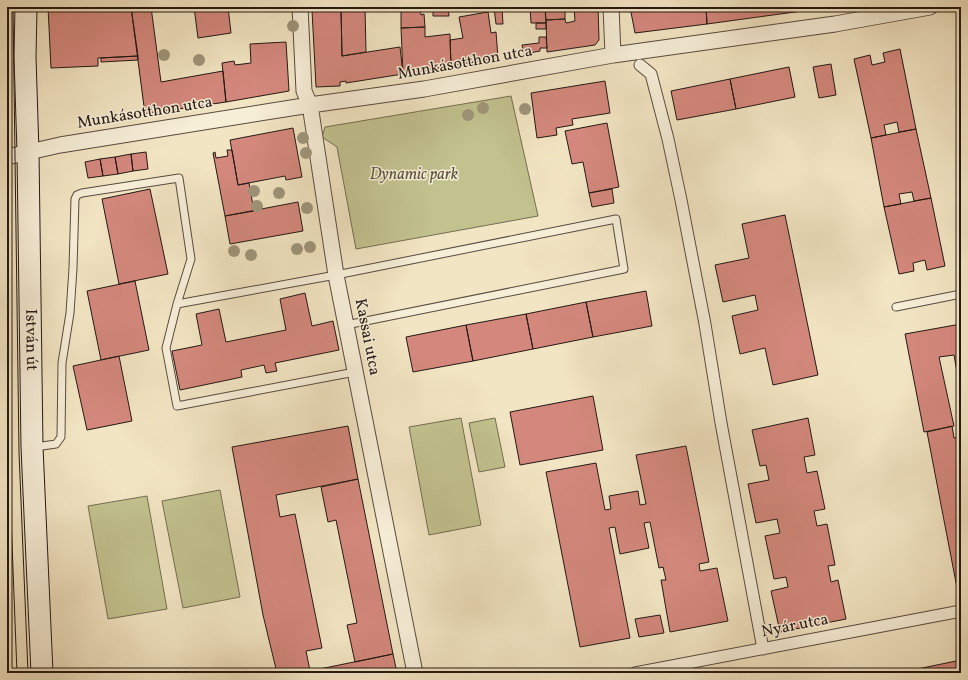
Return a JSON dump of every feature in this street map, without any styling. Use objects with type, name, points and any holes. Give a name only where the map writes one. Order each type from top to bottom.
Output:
[{"type":"main road","name":"István út","points":[[26,7],[25,57],[28,152],[32,447],[42,673]]},
{"type":"street","name":"Kassai utca","points":[[300,7],[304,91],[310,105],[336,275],[415,673]]},
{"type":"street","points":[[611,7],[613,55]]},
{"type":"street","name":"Munkásotthon utca","points":[[7,157],[60,145],[310,105],[424,89],[613,55],[835,24],[930,7]]},
{"type":"street","points":[[640,65],[651,74],[668,139],[681,200],[705,324],[721,424],[763,648]]},
{"type":"street","name":"Nyár utca","points":[[634,673],[961,611]]},
{"type":"lane","points":[[32,447],[56,444],[61,437],[62,363],[70,313],[75,199],[77,195],[82,193],[179,178],[192,259],[177,304],[166,348],[177,406],[355,372]]},
{"type":"lane","points":[[177,304],[336,275],[616,219],[624,269],[346,325]]},
{"type":"lane","points":[[896,307],[961,294]]},
{"type":"green space","name":"Dynamic park","points":[[511,96],[538,216],[356,249],[337,147],[322,137],[325,127]]},
{"type":"green space","points":[[461,418],[481,525],[429,535],[409,427]]},
{"type":"green space","points":[[495,418],[505,467],[479,472],[469,423]]},
{"type":"green space","points":[[220,490],[240,597],[183,608],[162,501]]},
{"type":"green space","points":[[147,496],[167,609],[108,619],[88,506]]},
{"type":"building","points":[[48,7],[131,7],[138,56],[98,58],[98,66],[51,68]]},
{"type":"building","points":[[131,7],[151,7],[161,82],[223,71],[226,102],[145,114]]},
{"type":"building","points":[[194,7],[228,7],[231,33],[198,38]]},
{"type":"building","points":[[312,7],[372,7],[312,10]]},
{"type":"building","points":[[365,7],[366,52],[342,56],[341,9]]},
{"type":"building","points":[[401,7],[420,7],[421,15],[424,14],[425,27],[401,28]]},
{"type":"building","points":[[433,7],[448,7],[449,16],[433,16]]},
{"type":"building","points":[[530,7],[545,7],[546,23],[531,23]]},
{"type":"building","points":[[545,7],[565,7],[565,19],[546,20]]},
{"type":"building","points":[[574,7],[598,7],[599,40],[595,45],[547,52],[546,20],[565,19],[566,23],[575,21]]},
{"type":"building","points":[[630,7],[706,7],[707,24],[635,33]]},
{"type":"building","points":[[706,7],[801,7],[802,11],[707,24]]},
{"type":"building","points":[[801,7],[830,7],[802,11]]},
{"type":"building","points":[[494,8],[502,8],[503,24],[496,24]]},
{"type":"building","points":[[341,9],[342,56],[400,47],[403,74],[346,83],[346,81],[340,82],[340,86],[316,87],[312,10]]},
{"type":"building","points":[[488,12],[491,33],[496,32],[498,58],[451,66],[450,40],[463,38],[459,17]]},
{"type":"building","points":[[536,23],[546,23],[546,29],[536,29]]},
{"type":"building","points":[[425,27],[425,37],[450,34],[451,66],[403,74],[401,28]]},
{"type":"building","points":[[539,37],[546,37],[547,48],[540,48],[540,51],[524,54],[522,45],[539,43]]},
{"type":"building","points":[[286,42],[289,91],[226,102],[222,63],[234,61],[235,65],[251,63],[250,44]]},
{"type":"building","points":[[900,49],[916,129],[899,132],[897,122],[884,125],[886,135],[871,138],[854,59],[870,55],[872,65],[885,62],[883,53]]},
{"type":"building","points":[[138,56],[138,60],[101,62],[101,58]]},
{"type":"building","points":[[831,64],[836,95],[819,98],[813,67]]},
{"type":"building","points":[[789,67],[795,97],[736,109],[730,79]]},
{"type":"building","points":[[730,79],[736,109],[677,120],[671,91]]},
{"type":"building","points":[[605,81],[610,113],[572,119],[573,125],[556,128],[557,135],[537,138],[531,93]]},
{"type":"building","points":[[607,123],[619,187],[589,193],[583,162],[572,164],[565,131]]},
{"type":"building","points":[[293,128],[302,177],[286,180],[285,176],[238,185],[230,140]]},
{"type":"building","points":[[916,129],[931,198],[914,201],[912,192],[899,194],[901,204],[884,207],[871,138]]},
{"type":"building","points":[[227,150],[232,150],[238,185],[249,183],[254,211],[225,216],[213,153],[215,152],[216,158],[228,156]]},
{"type":"building","points":[[146,152],[148,169],[133,171],[131,154]]},
{"type":"building","points":[[131,154],[133,171],[118,174],[115,157]]},
{"type":"building","points":[[115,157],[118,174],[103,176],[100,159]]},
{"type":"building","points":[[100,159],[103,176],[88,178],[85,162]]},
{"type":"building","points":[[150,189],[168,274],[119,284],[102,199]]},
{"type":"building","points":[[612,189],[614,203],[592,207],[589,193]]},
{"type":"building","points":[[931,198],[945,266],[927,270],[925,260],[913,263],[914,271],[899,274],[884,207]]},
{"type":"building","points":[[298,202],[303,231],[230,244],[225,216]]},
{"type":"building","points":[[785,215],[818,375],[773,385],[765,348],[740,354],[732,316],[758,310],[755,295],[723,302],[715,265],[749,258],[742,224]]},
{"type":"building","points":[[135,281],[149,350],[101,360],[87,291]]},
{"type":"building","points":[[646,291],[652,326],[593,337],[586,302]]},
{"type":"building","points":[[305,293],[312,326],[333,321],[339,350],[275,363],[277,371],[266,373],[264,365],[241,370],[242,377],[180,390],[172,351],[202,345],[196,314],[219,309],[226,342],[286,330],[280,299]]},
{"type":"building","points":[[586,302],[593,337],[533,349],[526,314]]},
{"type":"building","points":[[526,314],[533,349],[473,361],[466,325]]},
{"type":"building","points":[[961,324],[961,371],[957,372],[954,355],[939,357],[954,426],[924,432],[905,334]]},
{"type":"building","points":[[466,325],[473,361],[413,372],[406,337]]},
{"type":"building","points":[[119,356],[132,421],[87,430],[73,366]]},
{"type":"building","points":[[593,396],[603,450],[520,465],[510,412]]},
{"type":"building","points":[[808,418],[815,455],[804,457],[807,473],[817,471],[825,509],[814,511],[817,526],[827,524],[835,565],[828,566],[831,582],[838,580],[846,619],[780,632],[771,591],[788,587],[786,577],[774,579],[765,536],[780,533],[777,519],[756,523],[748,484],[769,480],[766,465],[760,466],[752,430]]},
{"type":"building","points":[[348,426],[358,479],[276,495],[280,517],[295,514],[322,648],[306,651],[310,671],[393,654],[397,673],[277,673],[263,615],[232,447]]},
{"type":"building","points":[[952,426],[954,438],[959,437],[961,447],[961,593],[958,593],[927,432]]},
{"type":"building","points":[[686,446],[709,562],[699,564],[700,571],[717,568],[728,621],[670,632],[661,580],[666,580],[663,567],[659,568],[650,522],[644,523],[649,548],[620,554],[615,527],[609,528],[630,638],[580,647],[546,472],[596,463],[605,510],[611,509],[609,496],[638,491],[640,505],[646,504],[636,455]]},
{"type":"building","points":[[358,479],[393,654],[355,662],[347,625],[357,623],[336,520],[328,522],[321,487]]},
{"type":"building","points":[[660,615],[664,633],[639,637],[635,619]]},
{"type":"building","points":[[961,660],[961,673],[898,673]]},
{"type":"tram line","points":[[13,7],[19,452],[28,673]]},
{"type":"tram line","points":[[7,412],[17,673]]}]
